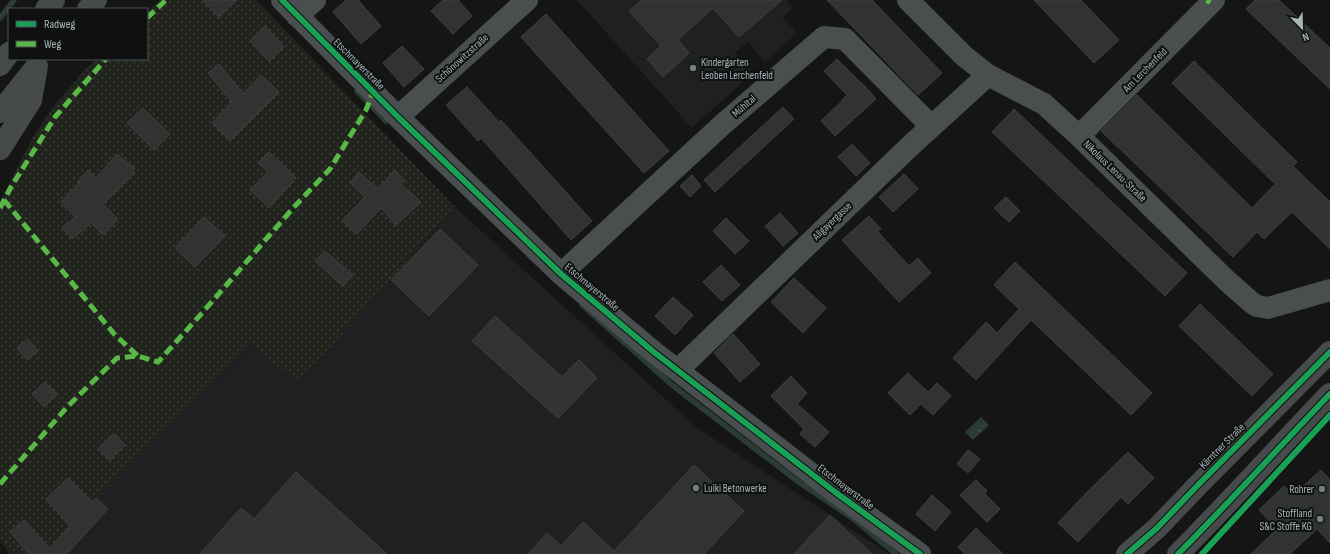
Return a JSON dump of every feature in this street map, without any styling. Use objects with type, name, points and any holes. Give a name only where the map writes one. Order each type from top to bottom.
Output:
[{"type":"highway","points":[[47,8],[54,0]]},
{"type":"highway","points":[[89,8],[96,0]]},
{"type":"highway","points":[[0,65],[8,54]]},
{"type":"highway","points":[[0,112],[40,62]]},
{"type":"highway","points":[[0,149],[31,100],[40,62]]},
{"type":"main road","name":"Kärntner Straße","points":[[1127,554],[1157,528],[1330,352]]},
{"type":"main road","points":[[1178,554],[1219,514],[1281,445],[1330,394]]},
{"type":"street","name":"Etschmayerstraße","points":[[282,0],[398,117],[561,274],[678,370],[835,492],[920,554]]},
{"type":"street","points":[[297,16],[315,0]]},
{"type":"street","name":"Schönowitzstraße","points":[[398,117],[527,0]]},
{"type":"street","name":"Nikolaus Lenau-Straße","points":[[908,0],[964,56],[988,75],[1044,104],[1079,136],[1225,279],[1257,306],[1264,308],[1274,306],[1330,290]]},
{"type":"street","name":"Am Lerchenfeld","points":[[1079,136],[1210,1]]},
{"type":"street","name":"Mühltal","points":[[561,274],[722,126],[824,37],[845,39],[931,126]]},
{"type":"street","name":"Allgayergasse","points":[[678,370],[931,126],[988,75]]},
{"type":"shaded area","points":[[160,0],[256,0],[455,207],[298,384],[252,343],[42,554],[10,554],[0,541],[0,201],[35,133],[56,103],[85,70],[96,60],[148,60],[148,11]]},
{"type":"shaded area","name":"Kindergarten Leoben Lerchenfeld","points":[[577,0],[786,0],[793,8],[783,17],[797,33],[765,62],[748,42],[735,53],[753,73],[692,128]]},
{"type":"shaded area","points":[[455,207],[696,427],[889,554],[42,554],[253,343],[298,384]]},
{"type":"water","points":[[981,417],[989,425],[973,440],[965,432]]},
{"type":"building","points":[[203,0],[237,0],[219,17]]},
{"type":"building","points":[[346,0],[358,0],[381,26],[361,44],[333,12]]},
{"type":"building","points":[[443,0],[458,0],[472,16],[453,34],[431,11]]},
{"type":"building","points":[[642,0],[782,0],[739,37],[713,8],[678,40],[689,53],[663,77],[647,59],[661,46],[629,11]]},
{"type":"building","points":[[827,0],[872,0],[942,73],[918,95]]},
{"type":"building","points":[[1034,0],[1081,0],[1119,40],[1094,63]]},
{"type":"building","points":[[1255,0],[1279,0],[1330,48],[1330,89],[1246,9]]},
{"type":"building","points":[[546,14],[669,151],[644,173],[521,37]]},
{"type":"building","points":[[265,26],[284,47],[269,61],[250,41]]},
{"type":"building","points":[[402,46],[424,69],[404,87],[383,63]]},
{"type":"building","points":[[837,59],[876,99],[835,136],[821,121],[847,95],[824,71]]},
{"type":"building","points":[[1194,61],[1297,162],[1293,166],[1330,202],[1330,249],[1292,212],[1264,239],[1257,232],[1233,257],[1101,131],[1137,95],[1252,208],[1275,184],[1172,83]]},
{"type":"building","points":[[219,64],[243,94],[261,75],[279,92],[230,141],[212,123],[232,102],[208,73]]},
{"type":"building","points":[[467,87],[499,122],[501,120],[592,221],[571,240],[481,138],[478,141],[446,105]]},
{"type":"building","points":[[783,107],[794,119],[715,192],[704,180]]},
{"type":"building","points":[[143,108],[170,134],[154,150],[127,123]]},
{"type":"building","points":[[1014,109],[1187,273],[1165,296],[992,132]]},
{"type":"building","points":[[852,144],[870,163],[856,176],[838,157]]},
{"type":"building","points":[[269,152],[296,178],[269,208],[250,190],[268,172],[258,163]]},
{"type":"building","points":[[117,154],[135,169],[133,171],[135,173],[103,204],[118,219],[103,235],[91,223],[72,239],[62,227],[76,217],[61,202],[79,183],[78,181],[88,170],[96,178]]},
{"type":"building","points":[[395,170],[405,180],[401,184],[421,202],[396,225],[381,208],[357,234],[342,221],[365,197],[350,183],[359,172],[378,189]]},
{"type":"building","points":[[904,174],[918,189],[893,212],[879,197]]},
{"type":"building","points":[[692,175],[701,186],[690,197],[680,186]]},
{"type":"building","points":[[1006,197],[1020,211],[1009,222],[994,208]]},
{"type":"building","points":[[780,213],[798,233],[783,246],[765,226]]},
{"type":"building","points":[[869,216],[881,229],[877,231],[909,266],[918,258],[931,273],[899,302],[842,240]]},
{"type":"building","points":[[204,217],[225,236],[195,267],[175,248]]},
{"type":"building","points":[[726,218],[749,241],[735,254],[713,231]]},
{"type":"building","points":[[440,229],[478,265],[429,316],[391,280]]},
{"type":"building","points":[[325,251],[353,275],[343,286],[315,261]]},
{"type":"building","points":[[1015,262],[1152,393],[1131,415],[1031,320],[976,380],[953,358],[986,322],[997,333],[1019,309],[994,285]]},
{"type":"building","points":[[721,265],[740,285],[722,301],[703,282]]},
{"type":"building","points":[[794,278],[826,308],[803,333],[771,302]]},
{"type":"building","points":[[673,297],[693,315],[675,335],[655,316]]},
{"type":"building","points":[[1200,304],[1273,374],[1252,396],[1179,326]]},
{"type":"building","points":[[495,316],[562,377],[579,360],[597,378],[558,418],[472,341]]},
{"type":"building","points":[[733,334],[760,364],[740,382],[714,353]]},
{"type":"building","points":[[28,339],[38,351],[27,360],[17,348]]},
{"type":"building","points":[[908,373],[928,392],[937,383],[951,396],[933,415],[921,404],[910,415],[888,393]]},
{"type":"building","points":[[791,376],[807,393],[797,404],[829,432],[815,447],[800,434],[804,429],[771,396]]},
{"type":"building","points":[[45,382],[57,394],[44,407],[32,394]]},
{"type":"building","points":[[114,433],[125,445],[110,460],[98,449]]},
{"type":"building","points":[[968,450],[980,459],[968,473],[957,464]]},
{"type":"building","points":[[1128,452],[1154,478],[1128,504],[1121,497],[1078,542],[1058,523]]},
{"type":"building","name":"Luiki Betonwerke","points":[[694,465],[744,511],[704,554],[528,554],[547,533],[561,546],[583,522],[614,551]]},
{"type":"building","points":[[1321,470],[1330,480],[1330,543],[1317,529],[1290,554],[1251,554],[1277,529],[1259,510],[1284,486],[1293,495]]},
{"type":"building","points":[[296,472],[387,554],[200,554],[241,508],[254,519]]},
{"type":"building","points":[[68,478],[92,502],[96,498],[108,509],[67,554],[29,554],[10,532],[24,520],[49,548],[70,526],[46,499]]},
{"type":"building","points":[[976,480],[987,491],[985,494],[1000,509],[987,522],[960,495]]},
{"type":"building","points":[[932,495],[951,512],[935,531],[916,514]]},
{"type":"building","points":[[830,515],[872,554],[794,554]]},
{"type":"building","points":[[976,528],[1003,554],[965,554],[958,547]]},
{"type":"waterway","points":[[0,18],[14,0]]},
{"type":"waterway","points":[[357,91],[386,121]]},
{"type":"waterway","points":[[582,305],[672,385],[800,483],[851,517],[896,554]]},
{"type":"marked path","points":[[148,17],[166,0]]},
{"type":"marked path","points":[[1207,0],[1210,3]]},
{"type":"marked path","points":[[0,208],[11,187],[55,117],[105,60]]},
{"type":"marked path","points":[[0,484],[68,406],[117,358],[138,356],[158,362],[294,207],[330,169],[366,110],[373,92]]},
{"type":"marked path","points":[[4,200],[115,335],[138,356]]},
{"type":"cycle path","points":[[282,0],[398,117],[561,274],[655,353],[835,492],[920,554]]},
{"type":"cycle path","points":[[1127,554],[1157,528],[1330,352]]},
{"type":"cycle path","points":[[1178,554],[1217,515],[1330,394]]},
{"type":"cycle path","points":[[1202,554],[1330,415]]},
{"type":"place","name":"Kindergarten Leoben Lerchenfeld","points":[[693,68]]},
{"type":"place","name":"Luiki Betonwerke","points":[[696,488]]},
{"type":"place","name":"Rohrer","points":[[1322,489]]},
{"type":"place","name":"Stoffland S&C Stoffe KG","points":[[1320,519]]}]
